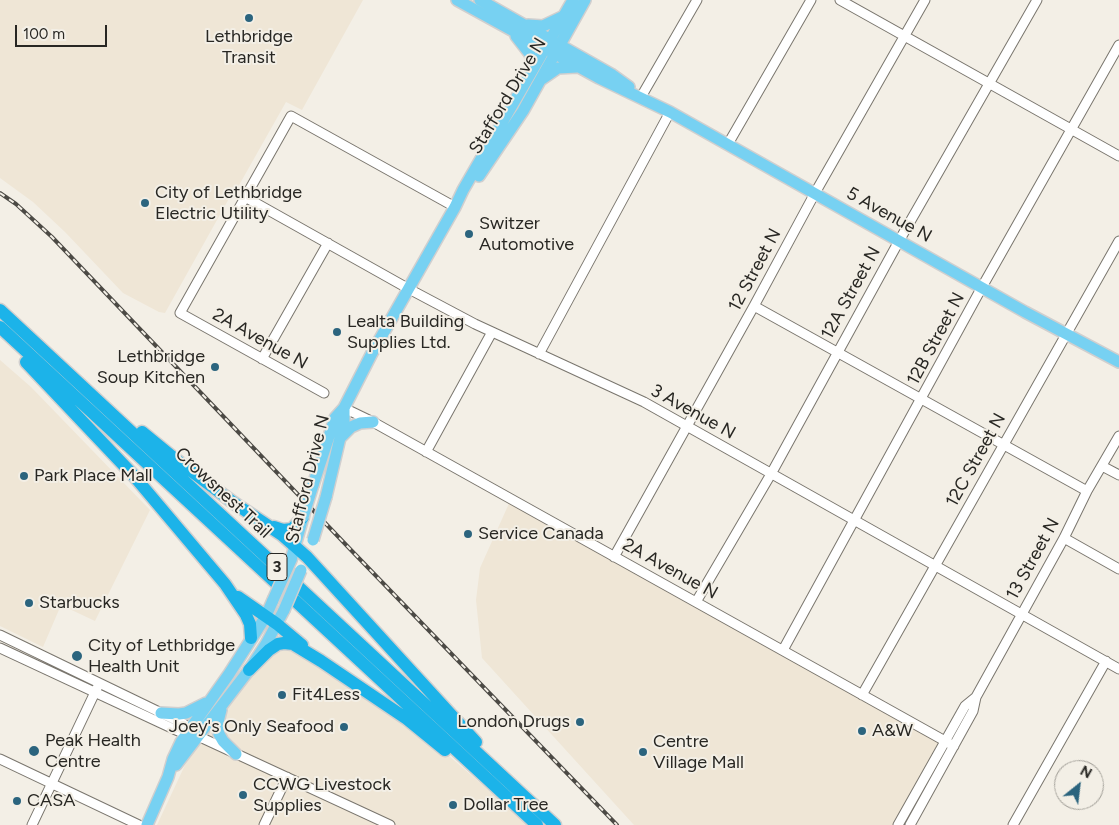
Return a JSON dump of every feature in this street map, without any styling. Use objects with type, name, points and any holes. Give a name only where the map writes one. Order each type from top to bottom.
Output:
[{"type":"highway","points":[[2,317],[176,459],[234,503],[267,524],[306,557],[431,691],[525,798]]},
{"type":"highway","name":"Crowsnest Trail","points":[[2,317],[554,825]]},
{"type":"highway","name":"Crowsnest Trail","points":[[2,317],[537,825]]},
{"type":"highway","points":[[0,334],[134,476],[225,584],[246,615],[251,638]]},
{"type":"highway","points":[[267,524],[283,530],[292,529],[300,523]]},
{"type":"highway","points":[[225,584],[241,599],[277,624],[321,661]]},
{"type":"highway","points":[[249,670],[269,650],[278,644],[284,643],[300,647],[406,719],[537,825]]},
{"type":"main road","name":"5 Avenue N","points":[[456,0],[512,30],[615,77],[642,97]]},
{"type":"main road","name":"5 Avenue N","points":[[480,0],[522,24],[577,67],[670,112],[1119,362]]},
{"type":"main road","name":"Stafford Drive N","points":[[455,207],[467,193],[511,129],[540,80],[564,16],[573,0]]},
{"type":"main road","name":"Stafford Drive N","points":[[192,734],[213,697],[266,616],[291,560],[300,523],[332,424],[344,408],[372,353],[463,190],[528,79],[585,0]]},
{"type":"main road","points":[[522,24],[543,26],[564,16]]},
{"type":"main road","points":[[512,30],[531,57],[532,61],[528,79]]},
{"type":"main road","points":[[540,80],[558,68],[577,67]]},
{"type":"main road","name":"Stafford Drive N","points":[[192,734],[224,702],[249,670],[284,610],[302,570],[326,497],[344,421],[344,408]]},
{"type":"main road","points":[[339,439],[350,427],[360,423],[373,422]]},
{"type":"main road","points":[[161,713],[186,713],[195,710],[213,697]]},
{"type":"main road","points":[[224,702],[217,726],[223,741],[236,754]]},
{"type":"main road","points":[[147,825],[168,777],[192,734]]},
{"type":"street","points":[[642,97],[697,0]]},
{"type":"street","points":[[728,144],[811,0]]},
{"type":"street","points":[[840,0],[1119,156]]},
{"type":"street","name":"12 Street N","points":[[614,557],[815,193],[925,0]]},
{"type":"street","name":"12A Street N","points":[[696,602],[771,474],[836,352],[1037,0]]},
{"type":"street","name":"12B Street N","points":[[783,650],[982,287],[1119,45]]},
{"type":"street","points":[[539,354],[670,112]]},
{"type":"street","points":[[245,197],[291,116],[455,207]]},
{"type":"street","name":"3 Avenue N","points":[[245,197],[409,289],[492,332],[644,402],[1119,669]]},
{"type":"street","name":"2A Avenue N","points":[[245,197],[180,313],[324,393]]},
{"type":"street","name":"12C Street N","points":[[862,695],[1119,241]]},
{"type":"street","points":[[262,359],[328,243]]},
{"type":"street","points":[[754,306],[1087,491]]},
{"type":"street","points":[[426,452],[492,332]]},
{"type":"street","name":"2A Avenue N","points":[[344,408],[373,422],[954,746]]},
{"type":"street","name":"13 Street N","points":[[910,825],[973,711],[976,697],[1064,538],[1087,491],[1119,436]]},
{"type":"street","points":[[1102,466],[1119,475]]},
{"type":"street","points":[[1064,538],[1119,569]]},
{"type":"street","points":[[192,734],[184,724],[161,713],[97,687],[0,648],[2,636],[97,687],[180,732],[192,734],[384,824]]},
{"type":"street","points":[[1013,825],[1106,661]]},
{"type":"street","points":[[32,825],[97,687]]},
{"type":"street","name":"13 Street N","points":[[899,825],[966,706],[976,697]]},
{"type":"street","points":[[0,759],[139,825]]},
{"type":"street","points":[[264,825],[286,777]]},
{"type":"shaded area","points":[[0,0],[363,0],[302,110],[286,102],[238,187],[236,186],[165,313],[159,312],[123,293],[65,232],[33,202],[0,178]]},
{"type":"shaded area","points":[[0,360],[31,387],[150,510],[95,621],[61,605],[43,647],[0,626]]},
{"type":"shaded area","points":[[511,499],[943,741],[897,825],[634,825],[482,658],[476,600],[480,568]]},
{"type":"shaded area","points":[[291,645],[434,743],[529,825],[157,825],[185,765],[209,730],[234,742],[222,730],[224,708],[268,654]]},
{"type":"railway","points":[[0,193],[16,204],[52,237],[617,825]]},
{"type":"place","name":"Lethbridge Transit","points":[[249,18]]},
{"type":"place","name":"City of Lethbridge Electric Utility","points":[[145,203]]},
{"type":"place","name":"Switzer Automotive","points":[[469,234]]},
{"type":"place","name":"Lealta Building Supplies Ltd.","points":[[337,332]]},
{"type":"place","name":"Lethbridge Soup Kitchen","points":[[215,367]]},
{"type":"place","name":"Park Place Mall","points":[[24,476]]},
{"type":"place","name":"Service Canada","points":[[468,534]]},
{"type":"place","name":"Starbucks","points":[[29,603]]},
{"type":"place","name":"City of Lethbridge Health Unit","points":[[77,656]]},
{"type":"place","name":"Fit4Less","points":[[282,695]]},
{"type":"place","name":"London Drugs","points":[[580,722]]},
{"type":"place","name":"Joey's Only Seafood","points":[[344,727]]},
{"type":"place","name":"A&W","points":[[862,731]]},
{"type":"place","name":"Peak Health Centre","points":[[34,751]]},
{"type":"place","name":"Centre Village Mall","points":[[643,752]]},
{"type":"place","name":"CCWG Livestock Supplies","points":[[243,795]]},
{"type":"place","name":"CASA","points":[[17,801]]},
{"type":"place","name":"Dollar Tree","points":[[453,805]]}]
